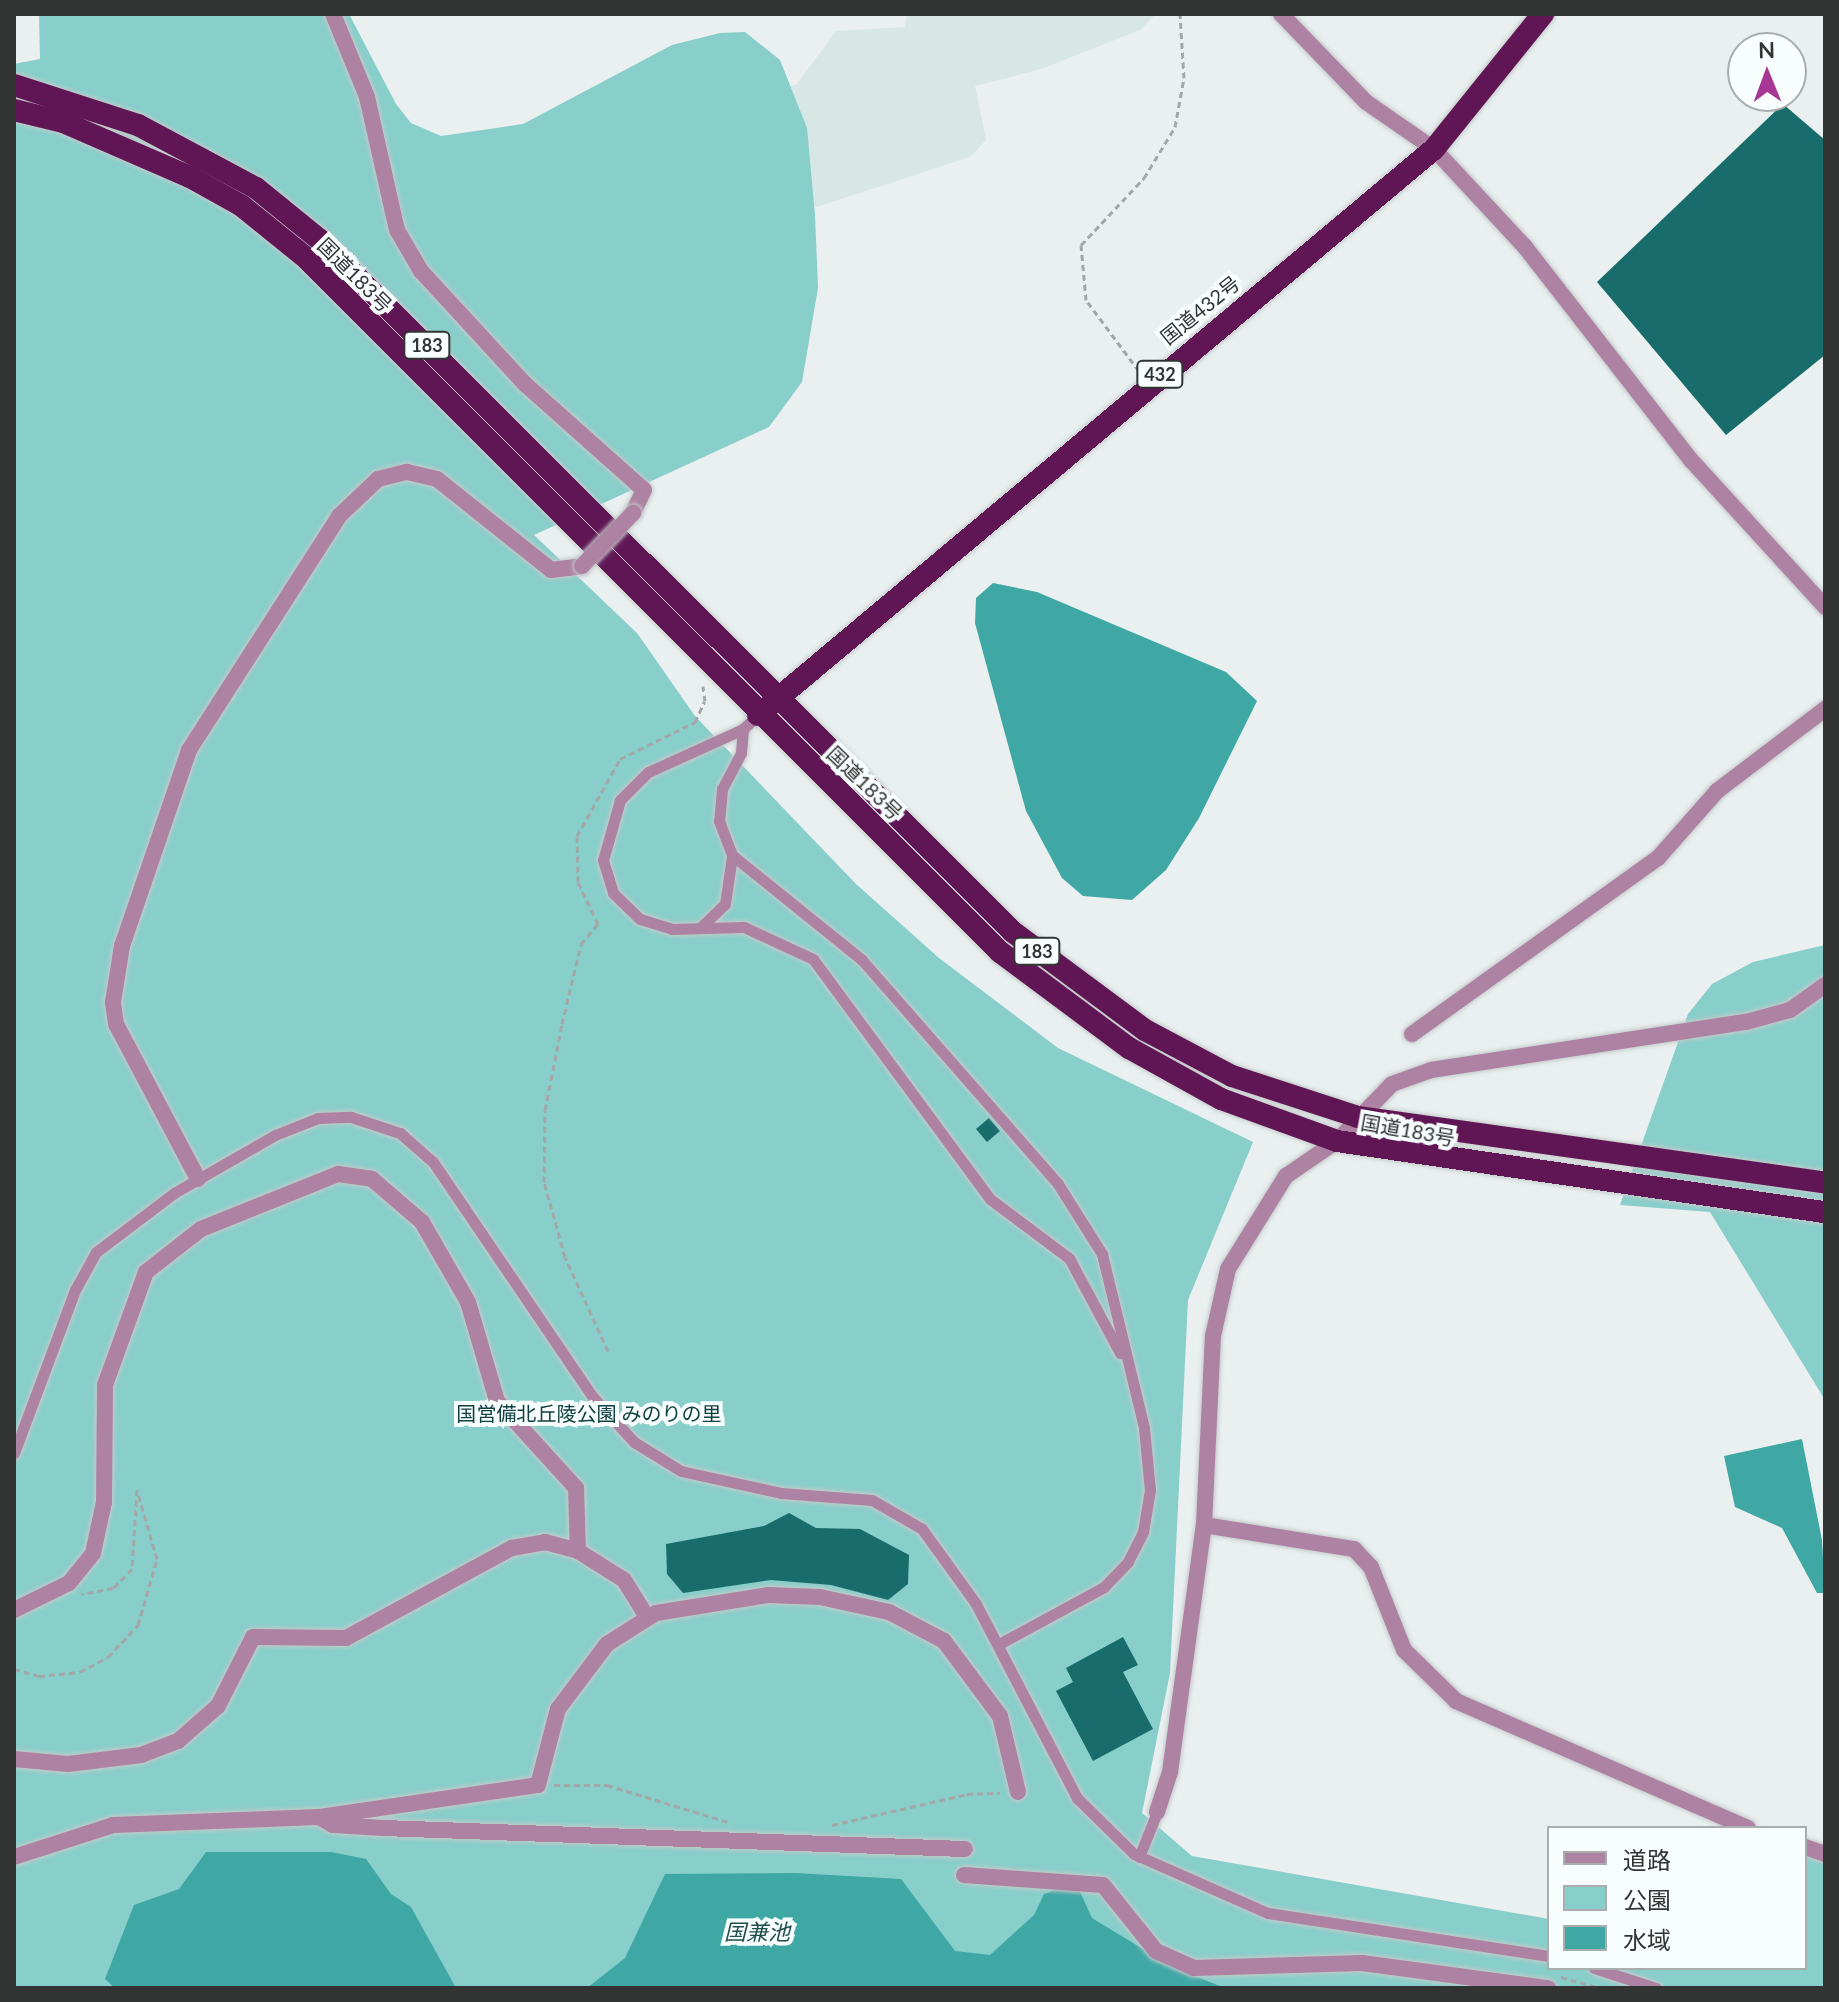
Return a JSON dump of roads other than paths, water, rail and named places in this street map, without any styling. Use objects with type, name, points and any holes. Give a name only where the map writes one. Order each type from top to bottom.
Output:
[{"type":"highway","name":"国道432号","points":[[750,722],[781,692],[1148,384],[1434,149],[1543,14]]},
{"type":"highway","name":"国道183号","points":[[14,85],[138,125],[256,188],[320,240],[781,692],[1013,932],[1075,983],[1232,1076],[1358,1117],[1825,1183]]},
{"type":"highway","name":"国道183号","points":[[14,110],[104,138],[190,177],[242,206],[305,257],[750,722],[1060,1003],[1221,1099],[1337,1141],[1825,1212]]},
{"type":"street","points":[[198,1179],[116,1024],[113,1002],[122,946],[189,750],[345,508],[378,479],[407,472],[437,479],[551,570],[582,566],[633,513],[644,490],[525,384],[421,271],[397,230],[367,97],[333,14]]},
{"type":"street","points":[[1281,14],[1366,102],[1434,149],[1525,247],[1691,460],[1825,607]]},
{"type":"street","points":[[1412,1034],[1658,858],[1717,791],[1825,709]]},
{"type":"street","points":[[1157,1812],[1170,1772],[1204,1525],[1213,1336],[1228,1269],[1286,1176],[1337,1141],[1392,1084],[1431,1070],[1746,1022],[1790,1010],[1825,985]]},
{"type":"street","points":[[14,1610],[64,1586],[89,1562],[97,1540],[105,1385],[146,1272],[201,1229],[338,1174],[372,1179],[390,1191],[456,1276],[497,1401],[576,1488],[578,1551]]},
{"type":"street","points":[[1204,1525],[1354,1549],[1371,1567],[1404,1650],[1456,1701],[1743,1826]]},
{"type":"street","points":[[14,1759],[40,1765],[141,1755],[178,1741],[218,1706],[253,1637],[346,1638],[512,1548],[545,1542],[578,1551],[624,1580],[647,1617]]},
{"type":"street","points":[[14,1857],[113,1825],[319,1817],[538,1785],[549,1730],[574,1682],[607,1644],[647,1617],[686,1604],[768,1595],[820,1597],[911,1621],[944,1641],[989,1696],[1011,1748],[1018,1792]]},
{"type":"street","points":[[319,1817],[333,1825],[383,1828],[965,1849]]},
{"type":"street","points":[[964,1875],[1103,1885],[1148,1944],[1194,1968],[1362,1963],[1547,1980]]},
{"type":"lane","points":[[701,928],[725,904],[732,855],[719,821],[750,722]]},
{"type":"lane","points":[[750,722],[648,772],[607,825],[603,860],[613,893],[640,919],[701,928],[771,933],[813,959],[990,1199],[1069,1258],[1128,1368]]},
{"type":"lane","points":[[732,855],[862,960],[1058,1184],[1102,1254],[1144,1428],[1150,1490],[1143,1532],[1104,1587],[999,1644]]},
{"type":"lane","points":[[14,1453],[75,1290],[96,1252],[198,1179],[318,1118],[351,1117],[400,1133],[433,1162],[592,1396],[634,1442],[681,1471],[729,1485],[848,1496],[894,1510],[945,1553],[999,1644],[1077,1798],[1139,1857],[1268,1913],[1547,1956]]},
{"type":"lane","points":[[1139,1857],[1157,1812]]},
{"type":"lane","points":[[1600,1970],[1656,1988]]},
{"type":"water","points":[[993,583],[1037,592],[1226,672],[1257,701],[1199,818],[1166,870],[1132,900],[1083,896],[1062,878],[1026,811],[975,623],[976,598]]},
{"type":"water","points":[[1802,1439],[1822,1540],[1825,1593],[1817,1593],[1782,1528],[1735,1507],[1724,1456]]},
{"type":"water","points":[[206,1852],[331,1852],[366,1859],[391,1894],[411,1907],[456,1988],[115,1988],[105,1979],[134,1905],[179,1889]]},
{"type":"water","name":"国兼池","points":[[795,1873],[901,1879],[955,1951],[990,1955],[1034,1915],[1044,1894],[1076,1883],[1092,1918],[1174,1968],[1225,1988],[587,1988],[625,1958],[665,1874]]},
{"type":"park label","name":"国営備北丘陵公園 みのりの里","points":[[589,1413]]}]
